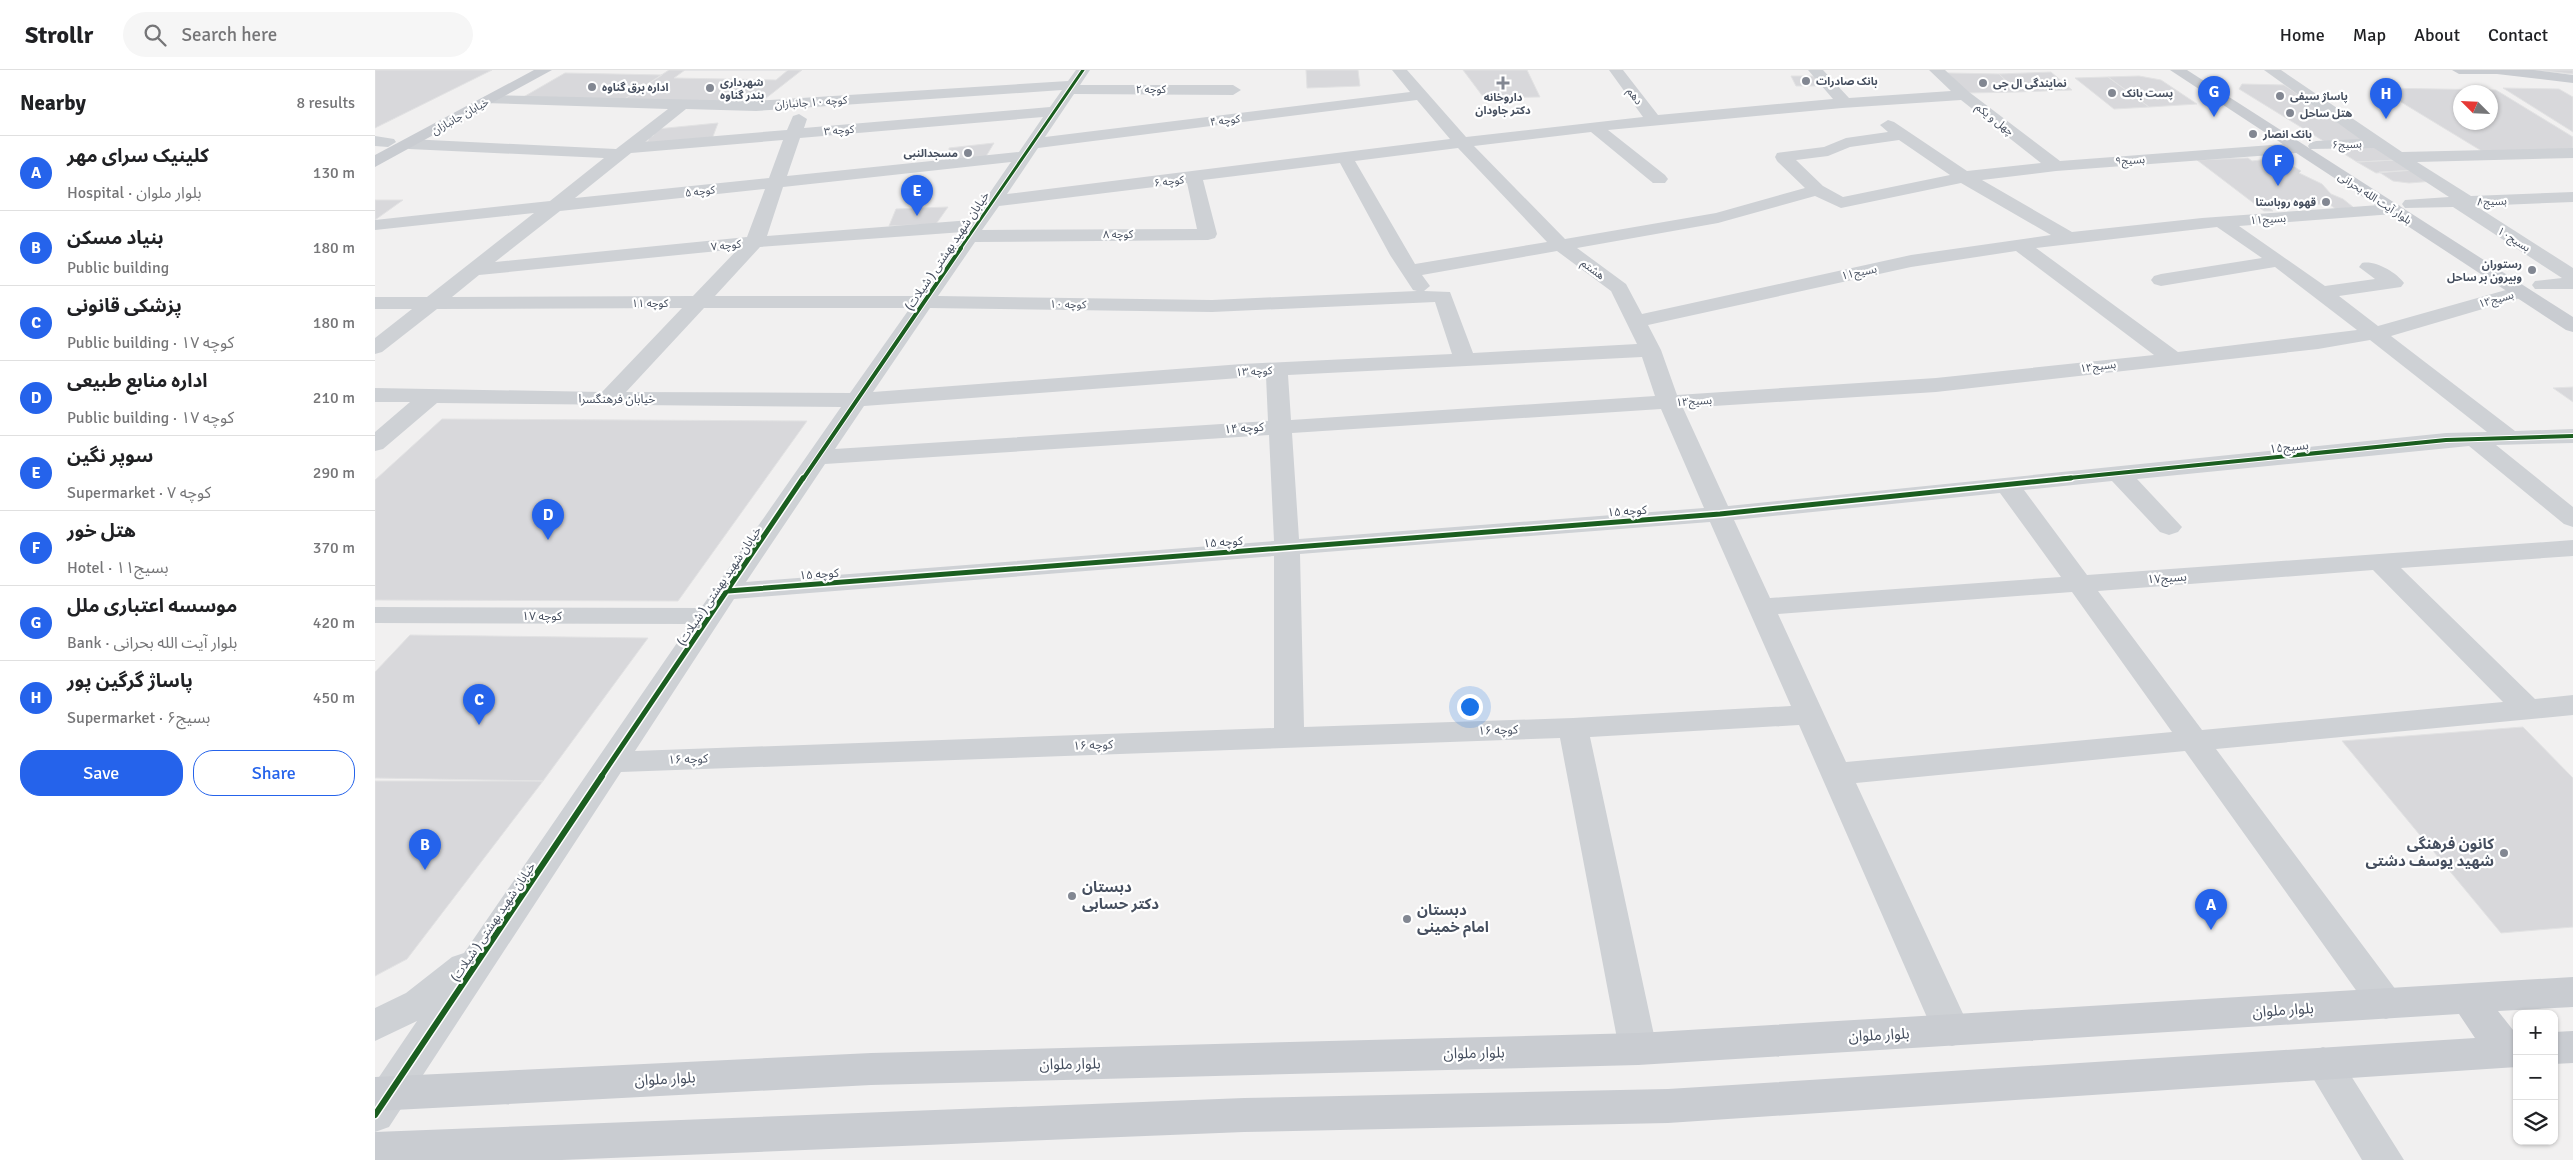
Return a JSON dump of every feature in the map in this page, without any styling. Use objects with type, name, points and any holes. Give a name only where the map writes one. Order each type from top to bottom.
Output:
[{"type":"main road","name":"خیابان جانبازان","points":[[379,144],[523,70]]},
{"type":"main road","name":"خیابان جانبازان","points":[[375,162],[545,70]]},
{"type":"main road","name":"بلوار آیت الله بحرانی","points":[[2164,70],[2183,74],[2393,210],[2526,281]]},
{"type":"main road","points":[[2459,70],[2498,70],[2573,79]]},
{"type":"main road","name":"بلوار آیت الله بحرانی","points":[[2216,75],[2224,87],[2411,204],[2526,281],[2573,326]]},
{"type":"main road","points":[[2239,110],[2236,106],[2241,105],[2258,109]]},
{"type":"main road","name":"بلوار ملوان","points":[[380,1101],[871,1068],[1637,1049],[2573,992]]},
{"type":"main road","points":[[2468,998],[2511,1051]]},
{"type":"main road","points":[[2558,1048],[2573,1047]]},
{"type":"main road","points":[[375,1150],[1244,1115],[1668,1106],[2511,1051]]},
{"type":"street","name":"هشتم","points":[[1399,70],[1462,143],[1562,246],[1619,288],[1650,350],[1669,403],[1952,1031]]},
{"type":"street","name":"دهم","points":[[1616,70],[1654,121]]},
{"type":"street","points":[[1815,70],[1850,101],[1964,177],[2076,237]]},
{"type":"street","name":"چهل و یکم","points":[[1937,70],[1964,94],[2056,166]]},
{"type":"street","name":"بسیج۱۰","points":[[2271,70],[2573,276]]},
{"type":"street","name":"کوچه ۱۰ جانبازان","points":[[489,100],[756,106],[1075,81]]},
{"type":"street","name":"کوچه ۲","points":[[1075,81],[1233,90]]},
{"type":"street","name":"خیابان شهید بهشتی ( شیلات)","points":[[380,1101],[484,952],[709,616],[728,591],[1075,81]]},
{"type":"street","name":"کوچه ۶","points":[[993,201],[1654,121],[1850,101],[1964,94]]},
{"type":"street","name":"کوچه ۴","points":[[1028,150],[1419,95]]},
{"type":"street","points":[[608,399],[755,242],[805,102]]},
{"type":"street","points":[[375,348],[682,105]]},
{"type":"street","name":"کوچه ۳","points":[[409,144],[621,152],[794,134],[1054,111]]},
{"type":"street","points":[[1596,128],[1659,179]]},
{"type":"street","name":"بسیج۹","points":[[1902,135],[1846,143],[1828,150],[1783,157],[1817,190],[1841,203],[1964,177],[2056,166],[2297,148]]},
{"type":"street","name":"بسیج۶","points":[[2316,146],[2377,143]]},
{"type":"street","name":"کوچه ۵","points":[[375,225],[552,208],[1028,150]]},
{"type":"street","points":[[2399,157],[2573,153]]},
{"type":"street","points":[[1345,158],[1363,184],[1409,271],[1428,297],[1443,296],[1465,360]]},
{"type":"street","name":"کوچه ۸","points":[[973,230],[1208,234],[1194,178]]},
{"type":"street","points":[[1409,271],[1717,218],[1817,190]]},
{"type":"street","name":"بسیج۸","points":[[2411,204],[2573,197]]},
{"type":"street","name":"بسیج۱۱","points":[[1635,321],[1911,261],[2018,244],[2221,222],[2393,210]]},
{"type":"street","points":[[2221,222],[2279,261],[2377,333],[2510,438]]},
{"type":"street","name":"کوچه ۷","points":[[475,270],[755,242],[973,230]]},
{"type":"street","points":[[2018,244],[2172,358]]},
{"type":"street","points":[[2161,280],[2279,261]]},
{"type":"street","points":[[2322,292],[2394,283],[2369,267]]},
{"type":"street","points":[[2526,281],[2569,292]]},
{"type":"street","name":"بسیج۱۳","points":[[1669,403],[1936,385],[2318,343],[2377,333],[2526,281]]},
{"type":"street","name":"کوچه ۱۰","points":[[924,302],[1212,306],[1428,297]]},
{"type":"street","name":"کوچه ۱۱","points":[[375,304],[924,302]]},
{"type":"street","name":"کوچه ۱۳","points":[[858,400],[1277,369],[1650,350]]},
{"type":"street","points":[[1277,369],[1287,547],[1289,738]]},
{"type":"street","name":"خیابان فرهنگسرا","points":[[375,395],[608,399],[858,400]]},
{"type":"street","points":[[375,444],[431,396]]},
{"type":"street","name":"کوچه ۱۴","points":[[819,457],[1279,426],[1669,403]]},
{"type":"street","name":"بسیج۱۵","points":[[2008,486],[2474,439],[2573,436]]},
{"type":"street","points":[[2474,439],[2573,519]]},
{"type":"street","points":[[2119,474],[2169,527]]},
{"type":"street","points":[[2008,486],[2385,1004]]},
{"type":"street","name":"کوچه ۱۵","points":[[728,591],[1720,514],[2008,486]]},
{"type":"street","name":"بسیج۱۷","points":[[1761,607],[2573,548]]},
{"type":"street","points":[[2379,562],[2528,709]]},
{"type":"street","name":"کوچه ۱۷","points":[[375,615],[709,616]]},
{"type":"street","points":[[1836,774],[2573,705]]},
{"type":"street","name":"کوچه ۱۶","points":[[613,762],[1573,728],[1809,715]]},
{"type":"street","points":[[1573,728],[1637,1049]]},
{"type":"street","points":[[375,1026],[419,1002],[484,952]]},
{"type":"street","points":[[2323,1063],[2384,1160]]},
{"type":"building","points":[[375,70],[492,70],[375,128]]},
{"type":"building","name":"شهرداری بندر گناوه","points":[[669,70],[802,70],[756,106],[620,102]]},
{"type":"building","points":[[685,70],[788,70],[776,80],[674,78]]},
{"type":"building","points":[[1306,70],[1358,70],[1360,86],[1307,88]]},
{"type":"building","name":"داروخانه دکتر جاودان","points":[[1463,70],[1527,70],[1540,97],[1484,98]]},
{"type":"building","points":[[2535,70],[2573,70],[2573,74]]},
{"type":"building","points":[[2051,72],[2072,90],[2018,92],[1999,74]]},
{"type":"building","name":"اداره برق گناوه","points":[[565,73],[662,75],[620,102],[520,99]]},
{"type":"building","name":"نمایندگی ال جی","points":[[1948,73],[1999,74],[2018,92],[1966,93]]},
{"type":"building","name":"بانک صادرات","points":[[1791,76],[1814,76],[1823,86],[1796,86]]},
{"type":"building","points":[[2139,76],[2161,80],[2197,104],[2149,107],[2108,77]]},
{"type":"building","name":"پست بانک","points":[[2108,77],[2149,107],[2114,109],[2075,78]]},
{"type":"building","points":[[2242,84],[2284,85],[2370,141],[2325,142],[2239,89]]},
{"type":"building","points":[[2378,88],[2453,89],[2453,130],[2498,130],[2498,91],[2573,137],[2573,151],[2485,153]]},
{"type":"building","points":[[2503,88],[2559,89],[2573,97],[2573,132]]},
{"type":"building","points":[[718,123],[712,139],[646,144],[644,141],[648,141],[649,136],[653,136],[657,129]]},
{"type":"building","name":"مسجدالنبی","points":[[994,143],[985,158],[949,162],[949,148]]},
{"type":"building","points":[[2374,146],[2396,160],[2357,162],[2335,148]]},
{"type":"building","points":[[2248,158],[2252,161],[2276,158],[2290,164],[2301,171],[2299,173],[2322,184],[2331,194],[2343,199],[2353,207],[2337,210],[2329,204],[2266,205],[2273,211],[2264,211],[2197,160]]},
{"type":"building","points":[[2396,160],[2415,170],[2376,173],[2357,162]]},
{"type":"building","points":[[2415,170],[2434,181],[2409,183],[2393,181],[2379,172]]},
{"type":"building","points":[[375,200],[403,200],[375,220]]},
{"type":"building","points":[[948,207],[936,224],[889,226],[896,209]]},
{"type":"building","points":[[2573,387],[2573,402],[2553,388]]},
{"type":"building","points":[[442,419],[807,421],[678,601],[375,600],[375,480]]},
{"type":"building","points":[[410,635],[648,638],[543,781],[375,778],[375,672]]},
{"type":"building","name":"کانون فرهنگی شهید یوسف دشتی","points":[[2523,727],[2573,778],[2573,927],[2501,933],[2342,741]]},
{"type":"building","points":[[375,781],[543,781],[407,959],[375,976]]},
{"type":"cycle path","points":[[375,1115],[709,616],[1083,70]]},
{"type":"cycle path","points":[[728,591],[1720,514],[2446,440],[2573,436]]},
{"type":"place","name":"بانک صادرات","points":[[1806,81]]},
{"type":"place","name":"داروخانه دکتر جاودان","points":[[1503,83]]},
{"type":"place","name":"نمایندگی ال جی","points":[[1983,83]]},
{"type":"place","name":"اداره برق گناوه","points":[[592,87]]},
{"type":"place","name":"شهرداری بندر گناوه","points":[[710,88]]},
{"type":"place","name":"پست بانک","points":[[2112,93]]},
{"type":"place","name":"پاساژ سیفی","points":[[2280,96]]},
{"type":"place","name":"هتل ساحل","points":[[2290,113]]},
{"type":"place","name":"موسسه اعتباری ملل","points":[[2214,117]]},
{"type":"place","name":"پاساژ گرگین پور","points":[[2386,119]]},
{"type":"place","name":"بانک انصار","points":[[2253,134]]},
{"type":"place","name":"مسجدالنبی","points":[[968,153]]},
{"type":"place","name":"هتل خور","points":[[2278,186]]},
{"type":"place","name":"قهوه روباستا","points":[[2326,202]]},
{"type":"place","name":"سوپر نگین","points":[[917,216]]},
{"type":"place","name":"رستوران وبیرون بر ساحل","points":[[2532,270]]},
{"type":"place","name":"اداره منابع طبیعی","points":[[548,540]]},
{"type":"place","name":"پزشکی قانونی","points":[[479,725]]},
{"type":"place","name":"کانون فرهنگی شهید یوسف دشتی","points":[[2504,853]]},
{"type":"place","name":"بنیاد مسکن","points":[[425,870]]},
{"type":"place","name":"دبستان دکتر حسابی","points":[[1072,896]]},
{"type":"place","name":"دبستان امام خمینی","points":[[1407,919]]},
{"type":"place","name":"کلینیک سرای مهر","points":[[2211,930]]}]
